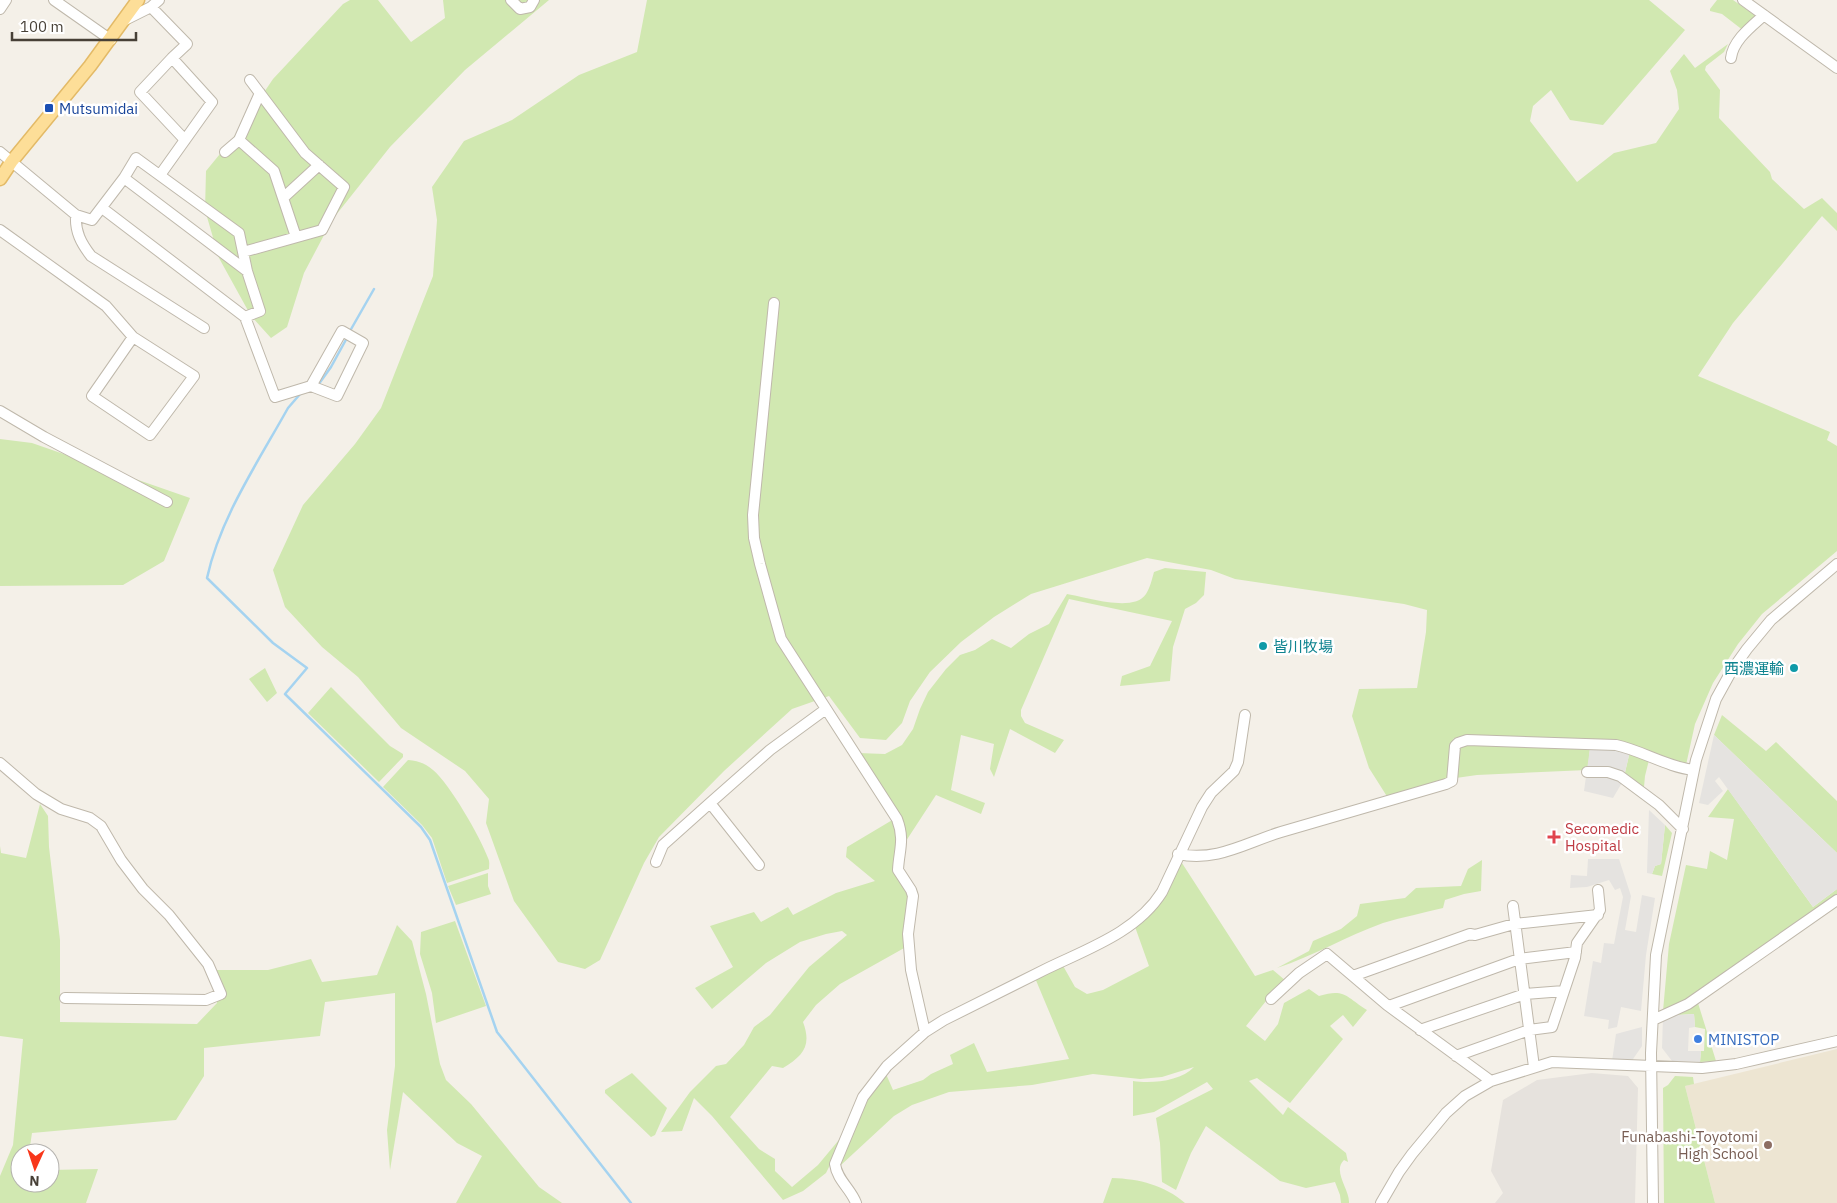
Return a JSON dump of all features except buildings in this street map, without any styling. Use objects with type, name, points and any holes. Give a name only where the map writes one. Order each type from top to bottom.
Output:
[{"type":"main road","points":[[0,179],[12,161],[111,40],[138,0]]},
{"type":"street","points":[[0,8],[6,0]]},
{"type":"street","points":[[54,0],[111,40]]},
{"type":"street","points":[[511,0],[520,9],[530,7],[534,0]]},
{"type":"street","points":[[1743,0],[1837,68]]},
{"type":"street","points":[[125,20],[155,3],[187,44],[140,92],[184,140]]},
{"type":"street","points":[[1731,58],[1734,48],[1740,39],[1764,15]]},
{"type":"street","points":[[160,175],[212,102],[172,58]]},
{"type":"street","points":[[243,252],[322,230],[344,187],[305,153],[250,80]]},
{"type":"street","points":[[225,152],[239,140],[260,93]]},
{"type":"street","points":[[239,140],[274,171],[296,237]]},
{"type":"street","points":[[0,152],[76,215],[92,220],[124,178],[136,158],[238,233],[260,311],[245,317]]},
{"type":"street","points":[[283,198],[319,165]]},
{"type":"street","points":[[124,178],[247,270]]},
{"type":"street","points":[[102,208],[245,317],[275,396],[311,386],[336,396],[363,343],[342,331],[311,386]]},
{"type":"street","points":[[76,215],[76,226],[82,244],[92,256],[204,328]]},
{"type":"street","points":[[0,230],[106,306],[134,337],[194,376],[150,435],[92,396],[134,337]]},
{"type":"street","points":[[774,303],[753,515],[754,538],[781,639],[897,819],[902,831],[898,870],[911,890],[908,934],[911,970],[925,1032]]},
{"type":"street","points":[[0,411],[44,437],[167,502]]},
{"type":"street","points":[[1653,1203],[1652,1020],[1656,955],[1694,770],[1706,728],[1716,699],[1732,670],[1759,632],[1837,564]]},
{"type":"street","points":[[656,862],[663,846],[710,803],[770,750],[826,709]]},
{"type":"street","points":[[856,1203],[853,1195],[840,1177],[835,1164],[863,1097],[888,1066],[925,1032],[944,1020],[1114,936],[1155,902],[1211,792],[1234,771],[1238,762],[1245,714]]},
{"type":"street","points":[[1178,854],[1193,857],[1224,853],[1270,835],[1446,784],[1452,781],[1455,746],[1458,742],[1467,740],[1616,745],[1629,748],[1667,764],[1694,770]]},
{"type":"street","points":[[0,763],[36,794],[61,810],[90,818],[101,826],[121,860],[143,889],[169,916],[208,964],[221,994],[206,1000],[64,998]]},
{"type":"street","points":[[1587,772],[1608,772],[1620,776],[1659,805],[1683,829]]},
{"type":"street","points":[[710,803],[759,866]]},
{"type":"street","points":[[1456,1056],[1529,1030],[1552,1027],[1576,952],[1577,943],[1600,910],[1598,890]]},
{"type":"street","points":[[1652,1020],[1688,1004],[1837,900]]},
{"type":"street","points":[[1512,906],[1534,1067]]},
{"type":"street","points":[[1353,976],[1470,934],[1476,935],[1514,924],[1598,915]]},
{"type":"street","points":[[1389,1006],[1520,959],[1576,952]]},
{"type":"street","points":[[1271,999],[1299,973],[1328,954],[1389,1006],[1491,1081]]},
{"type":"street","points":[[1420,1030],[1525,994],[1564,991]]},
{"type":"street","points":[[1381,1203],[1412,1154],[1446,1113],[1465,1096],[1491,1081],[1552,1062],[1652,1066],[1718,1066],[1754,1060],[1837,1041]]},
{"type":"shaded area","points":[[1714,735],[1837,853],[1837,889],[1813,907],[1719,777],[1715,781],[1723,791],[1708,805],[1699,803]]},
{"type":"shaded area","points":[[1590,748],[1630,751],[1623,781],[1613,798],[1584,791]]},
{"type":"shaded area","points":[[1649,810],[1665,825],[1661,864],[1655,866],[1652,874],[1647,873]]},
{"type":"shaded area","points":[[1588,859],[1619,859],[1631,896],[1625,930],[1636,932],[1642,895],[1655,898],[1646,955],[1641,1011],[1621,1007],[1617,1027],[1608,1029],[1609,1020],[1584,1016],[1593,961],[1601,963],[1604,943],[1614,944],[1623,897],[1620,888],[1615,890],[1609,880],[1587,887],[1570,888],[1571,875],[1587,876]]},
{"type":"shaded area","points":[[1694,1014],[1695,1027],[1689,1028],[1688,1051],[1701,1051],[1700,1062],[1672,1061],[1662,1048],[1663,1018]]},
{"type":"shaded area","points":[[1642,1027],[1642,1046],[1631,1062],[1612,1061],[1616,1034]]},
{"type":"shaded area","name":"Funabashi-Toyotomi High School","points":[[1837,1049],[1837,1203],[1715,1203],[1685,1086]]},
{"type":"shaded area","points":[[1592,1073],[1628,1076],[1638,1088],[1635,1203],[1495,1203],[1503,1193],[1491,1171],[1503,1100],[1537,1080]]},
{"type":"green space","points":[[350,0],[378,0],[411,42],[445,18],[443,0],[549,0],[465,70],[390,147],[332,220],[304,273],[287,327],[271,338],[251,316],[219,258],[205,210],[206,171],[233,138],[273,79],[343,4]]},
{"type":"green space","points":[[647,0],[1649,0],[1685,30],[1603,125],[1570,120],[1551,90],[1533,106],[1530,121],[1577,182],[1614,153],[1656,143],[1679,109],[1677,90],[1670,71],[1684,54],[1695,68],[1728,44],[1724,52],[1706,66],[1705,70],[1720,90],[1719,118],[1770,172],[1772,179],[1804,209],[1822,198],[1837,213],[1837,231],[1822,216],[1733,323],[1698,376],[1830,432],[1827,440],[1837,446],[1837,551],[1762,614],[1738,644],[1713,683],[1695,724],[1686,765],[1593,741],[1457,737],[1453,739],[1449,780],[1388,798],[1369,768],[1352,716],[1359,689],[1417,688],[1426,632],[1427,610],[1404,604],[1235,579],[1211,570],[1147,558],[1031,594],[994,617],[961,642],[930,672],[910,701],[902,723],[886,740],[860,738],[829,696],[792,709],[724,771],[659,837],[644,863],[600,960],[585,969],[558,962],[514,901],[486,823],[489,799],[465,771],[401,728],[358,677],[322,647],[285,607],[273,570],[303,505],[355,444],[381,408],[433,276],[437,220],[432,187],[464,141],[512,120],[579,75],[637,52]]},
{"type":"green space","points":[[1717,0],[1733,0],[1756,16],[1744,31],[1722,14],[1710,11]]},
{"type":"green space","points":[[0,439],[32,443],[190,498],[164,561],[123,585],[0,586]]},
{"type":"green space","points":[[1165,568],[1206,572],[1204,595],[1196,603],[1185,609],[1173,647],[1170,681],[1120,686],[1122,676],[1150,666],[1172,621],[1069,599],[1021,710],[1021,716],[1025,723],[1064,740],[1055,753],[1010,729],[994,777],[990,769],[994,744],[961,735],[951,790],[985,803],[981,814],[936,795],[906,841],[858,753],[885,754],[902,745],[913,729],[928,692],[960,655],[975,650],[992,639],[1011,648],[1029,634],[1049,624],[1067,594],[1121,603],[1140,600],[1147,592],[1154,572]]},
{"type":"green space","points":[[265,668],[277,693],[267,702],[249,679]]},
{"type":"green space","points":[[331,687],[390,746],[403,754],[403,757],[379,782],[308,713]]},
{"type":"green space","points":[[1722,715],[1766,751],[1776,742],[1837,801],[1837,853],[1714,735]]},
{"type":"green space","points":[[1462,744],[1590,748],[1588,768],[1587,770],[1477,775],[1456,778],[1456,752]]},
{"type":"green space","points":[[1630,751],[1649,760],[1643,788],[1624,777]]},
{"type":"green space","points":[[408,760],[418,762],[433,770],[448,787],[464,811],[489,859],[489,869],[447,883],[432,838],[422,825],[383,787]]},
{"type":"green space","points":[[1728,789],[1813,907],[1837,889],[1837,897],[1686,1000],[1663,1011],[1669,944],[1686,865],[1707,869],[1710,851],[1727,860],[1734,819],[1708,817]]},
{"type":"green space","points":[[40,804],[48,816],[49,847],[60,940],[60,1022],[197,1024],[217,1003],[216,970],[268,970],[311,959],[322,982],[377,975],[397,925],[412,941],[426,994],[440,1064],[446,1080],[471,1104],[539,1187],[562,1203],[456,1203],[482,1156],[457,1143],[403,1092],[390,1170],[387,1130],[395,1066],[395,993],[325,1002],[320,1036],[204,1048],[204,1076],[176,1120],[32,1133],[30,1143],[13,1143],[23,1039],[0,1036],[0,846],[1,853],[26,858]]},
{"type":"green space","points":[[894,819],[897,830],[894,873],[910,896],[906,947],[840,984],[816,1005],[803,1022],[806,1030],[804,1050],[796,1059],[783,1068],[772,1066],[730,1117],[759,1149],[775,1159],[775,1171],[792,1187],[818,1165],[848,1129],[826,1173],[803,1191],[783,1200],[712,1116],[694,1098],[682,1131],[661,1132],[690,1092],[716,1066],[726,1064],[744,1045],[754,1027],[770,1015],[809,967],[847,935],[842,931],[800,942],[766,963],[712,1009],[695,988],[733,967],[710,926],[754,912],[761,922],[788,907],[793,915],[836,893],[875,881],[846,857],[847,847]]},
{"type":"green space","points":[[1665,825],[1672,833],[1662,876],[1652,874],[1655,866],[1661,864]]},
{"type":"green space","points":[[1180,860],[1255,976],[1273,970],[1286,981],[1270,996],[1246,1026],[1265,1041],[1278,1024],[1284,1003],[1309,989],[1319,996],[1340,993],[1367,1010],[1353,1027],[1343,1015],[1330,1026],[1343,1039],[1290,1103],[1257,1078],[1249,1081],[1283,1115],[1288,1107],[1346,1153],[1348,1162],[1344,1160],[1340,1170],[1349,1203],[1341,1203],[1335,1182],[1306,1188],[1280,1181],[1206,1126],[1191,1153],[1176,1190],[1162,1182],[1160,1143],[1156,1118],[1213,1089],[1207,1082],[1154,1112],[1133,1116],[1133,1081],[1166,1080],[1182,1076],[1194,1067],[1162,1077],[1140,1079],[1093,1074],[1032,1085],[949,1092],[912,1105],[894,1116],[841,1165],[839,1163],[866,1099],[886,1074],[893,1090],[923,1080],[931,1074],[953,1064],[950,1055],[974,1043],[987,1072],[1069,1059],[1035,978],[1062,964],[1075,987],[1087,994],[1103,990],[1149,966],[1134,924]]},
{"type":"green space","points":[[1482,860],[1481,891],[1445,900],[1443,908],[1383,923],[1277,968],[1309,951],[1313,941],[1341,929],[1357,916],[1360,904],[1405,898],[1416,888],[1461,886],[1468,869]]},
{"type":"green space","points":[[488,873],[488,886],[491,894],[456,905],[448,886]]},
{"type":"green space","points":[[455,921],[486,1006],[436,1023],[432,993],[420,954],[421,932]]},
{"type":"green space","points":[[1698,1003],[1716,1061],[1700,1062],[1701,1051],[1704,1051],[1705,1029],[1695,1027],[1694,1014],[1678,1015]]},
{"type":"green space","points":[[632,1073],[667,1108],[655,1135],[651,1137],[605,1093],[605,1090]]},
{"type":"green space","points":[[1675,1076],[1693,1077],[1694,1084],[1685,1086],[1715,1203],[1664,1203],[1663,1088]]},
{"type":"green space","points":[[10,1152],[10,1193],[60,1193],[60,1170],[98,1169],[86,1203],[0,1203],[0,1176]]},
{"type":"green space","points":[[1112,1178],[1132,1180],[1160,1187],[1185,1203],[1103,1203]]},
{"type":"waterway","points":[[350,331],[374,289]]},
{"type":"waterway","points":[[318,385],[331,367],[348,336]]},
{"type":"waterway","points":[[301,393],[288,408],[230,512],[213,556],[207,578],[273,643],[307,668],[285,694],[421,827],[430,840],[497,1032],[631,1203]]},
{"type":"place","name":"Mutsumidai","points":[[49,108]]},
{"type":"place","name":"皆川牧場","points":[[1263,646]]},
{"type":"place","name":"西濃運輸","points":[[1794,668]]},
{"type":"place","name":"Secomedic Hospital","points":[[1554,837]]},
{"type":"place","name":"MINISTOP","points":[[1698,1039]]},
{"type":"place","name":"Funabashi-Toyotomi High School","points":[[1768,1145]]}]
